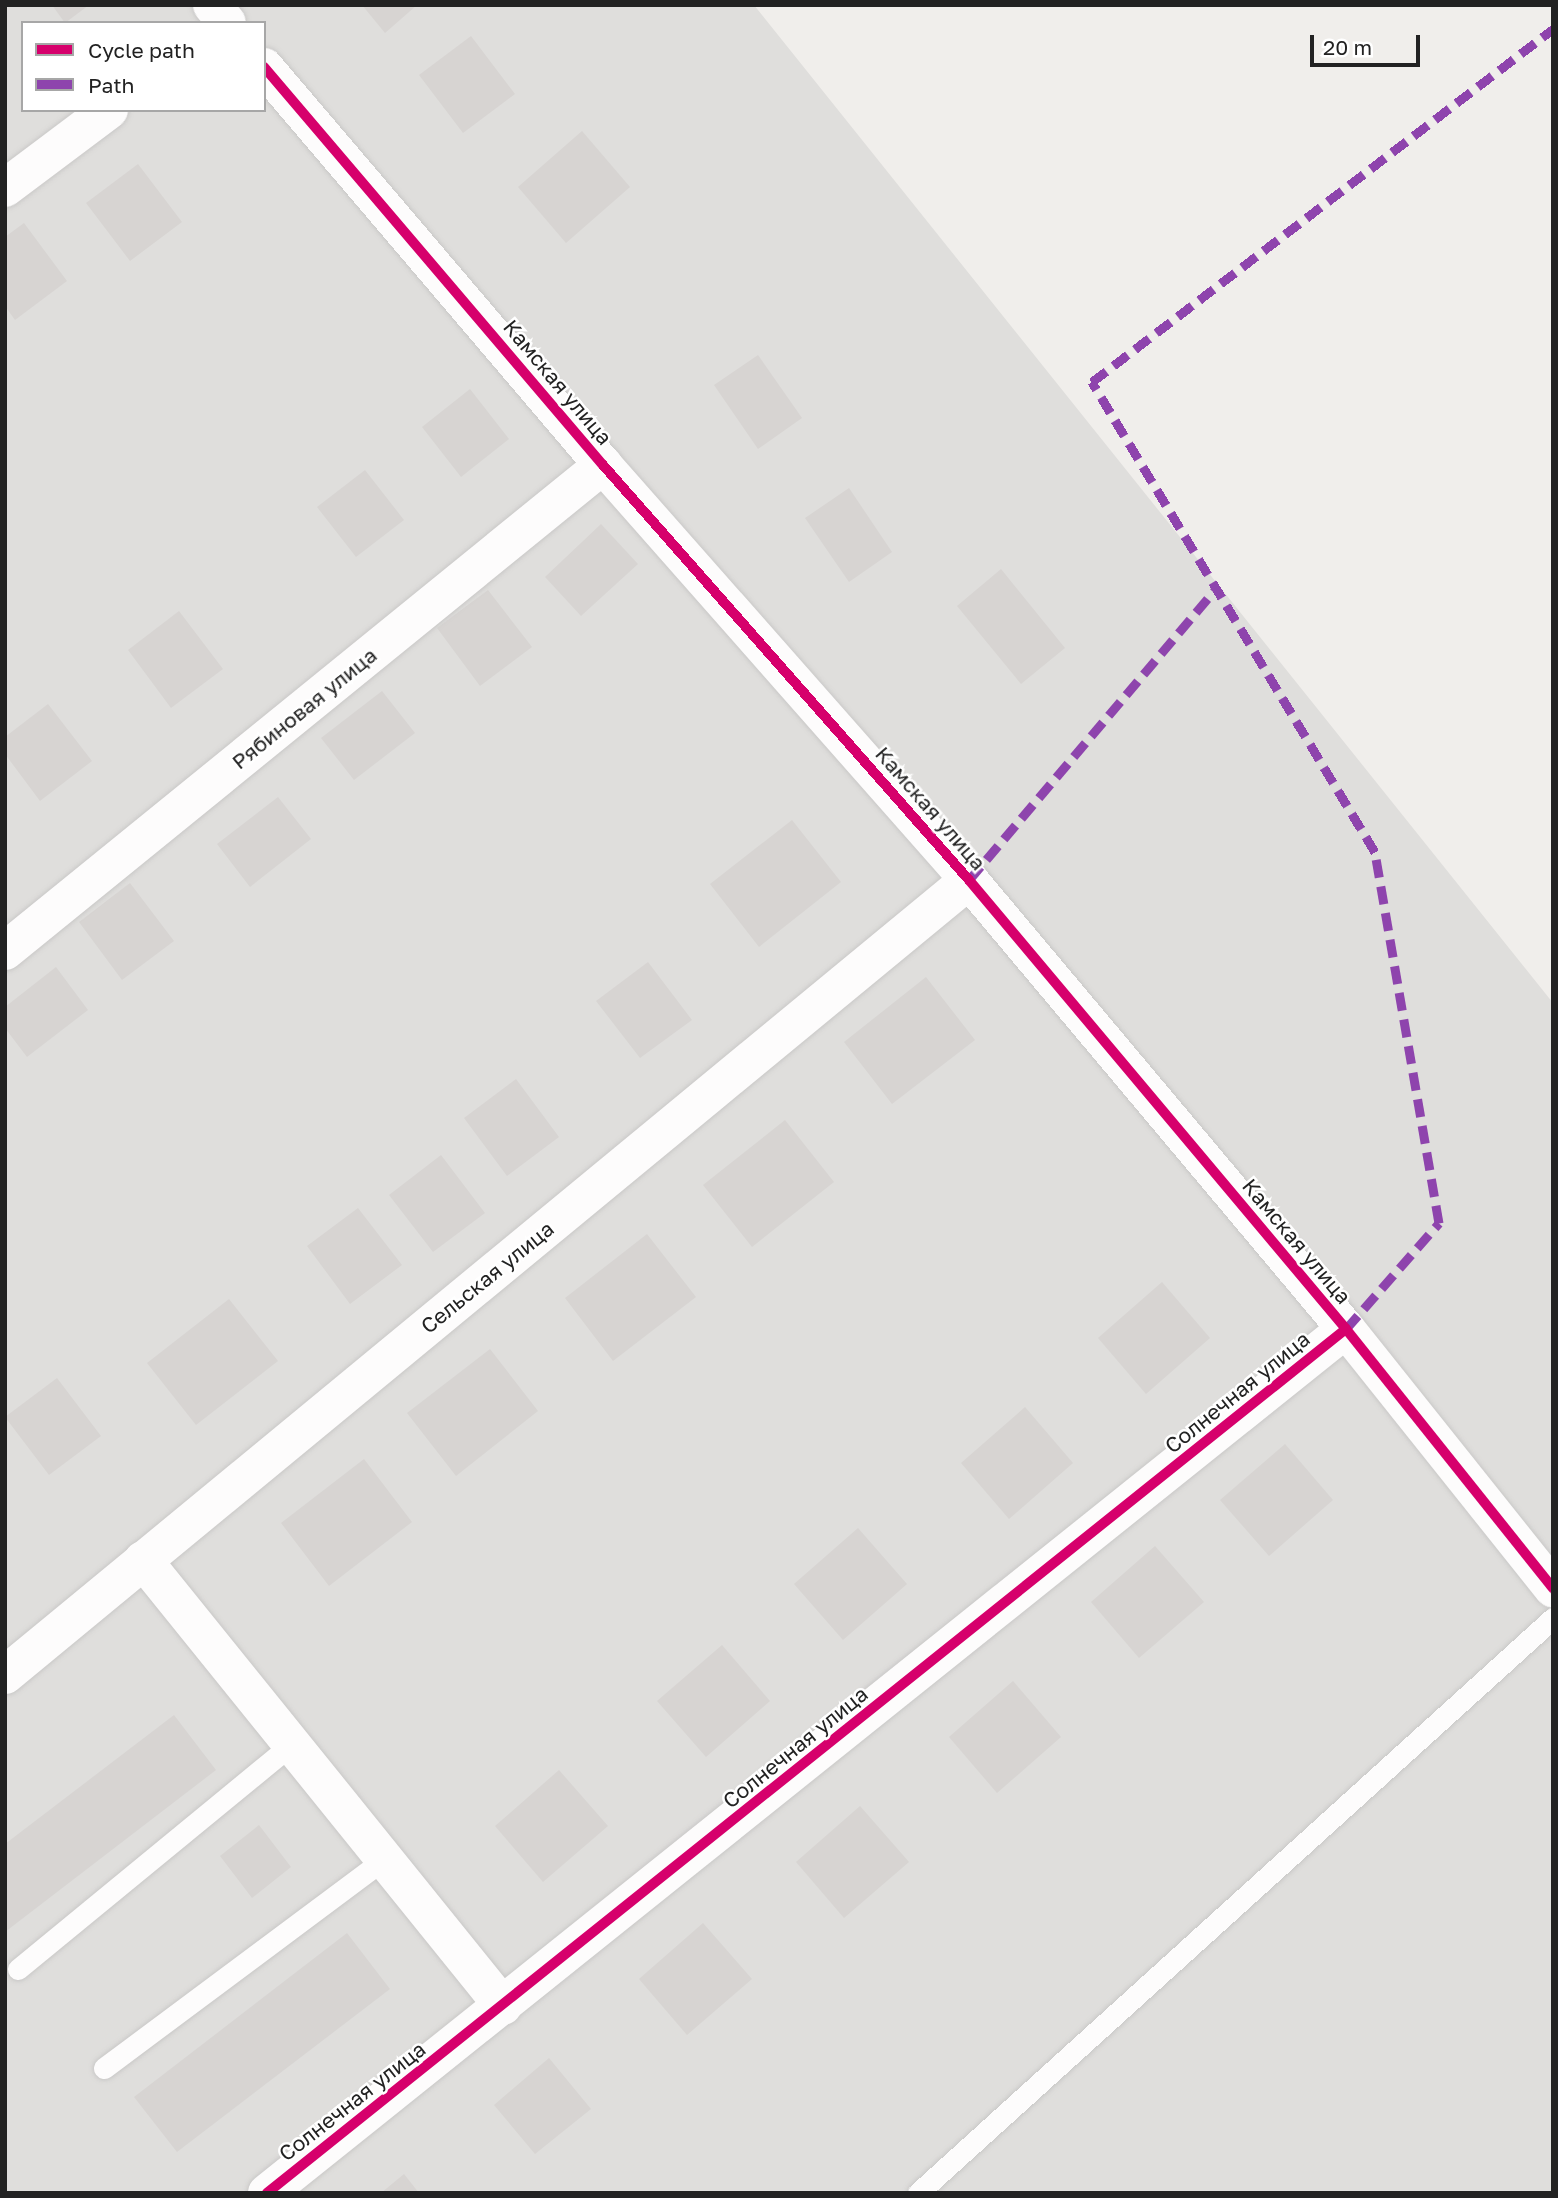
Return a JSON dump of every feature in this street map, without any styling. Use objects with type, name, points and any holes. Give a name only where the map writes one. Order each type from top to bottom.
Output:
[{"type":"street","points":[[212,5],[224,21]]},
{"type":"street","name":"Камская улица","points":[[266,68],[603,465],[969,880],[1346,1329],[1553,1588]]},
{"type":"street","points":[[5,188],[106,112]]},
{"type":"street","name":"Рябиновая улица","points":[[5,951],[603,465]]},
{"type":"street","name":"Сельская улица","points":[[5,1675],[969,880]]},
{"type":"street","name":"Солнечная улица","points":[[267,2193],[1346,1329]]},
{"type":"street","points":[[143,1560],[503,2006]]},
{"type":"lane","points":[[918,2193],[1553,1618]]},
{"type":"lane","points":[[18,1969],[292,1744]]},
{"type":"lane","points":[[104,2068],[384,1859]]},
{"type":"shaded area","points":[[5,5],[754,5],[1553,1003],[1553,2193],[5,2193]]},
{"type":"building","points":[[52,5],[89,5],[68,21],[64,21]]},
{"type":"building","points":[[362,5],[417,5],[385,33]]},
{"type":"building","points":[[471,36],[515,94],[463,133],[419,75]]},
{"type":"building","points":[[582,131],[630,187],[566,243],[518,187]]},
{"type":"building","points":[[138,164],[182,222],[130,261],[86,203]]},
{"type":"building","points":[[24,223],[67,281],[15,320],[5,306],[5,237]]},
{"type":"building","points":[[758,355],[802,418],[758,449],[714,385]]},
{"type":"building","points":[[470,389],[509,439],[461,477],[422,427]]},
{"type":"building","points":[[365,470],[404,520],[356,557],[317,507]]},
{"type":"building","points":[[849,488],[892,552],[849,582],[805,518]]},
{"type":"building","points":[[601,524],[638,564],[581,616],[545,577]]},
{"type":"building","points":[[1001,569],[1065,648],[1021,684],[957,606]]},
{"type":"building","points":[[488,590],[532,647],[480,686],[437,628]]},
{"type":"building","points":[[179,611],[223,669],[171,708],[128,650]]},
{"type":"building","points":[[382,691],[415,733],[354,780],[321,738]]},
{"type":"building","points":[[48,704],[92,761],[40,801],[5,754],[5,737]]},
{"type":"building","points":[[278,797],[311,839],[250,887],[217,844]]},
{"type":"building","points":[[792,820],[841,882],[759,947],[710,884]]},
{"type":"building","points":[[130,883],[174,941],[122,980],[79,922]]},
{"type":"building","points":[[648,962],[692,1020],[640,1058],[596,1001]]},
{"type":"building","points":[[56,967],[88,1010],[27,1057],[5,1028],[5,1007]]},
{"type":"building","points":[[926,977],[975,1040],[892,1104],[844,1042]]},
{"type":"building","points":[[516,1079],[559,1137],[507,1176],[464,1118]]},
{"type":"building","points":[[785,1120],[834,1182],[752,1247],[703,1185]]},
{"type":"building","points":[[441,1155],[485,1213],[433,1252],[389,1195]]},
{"type":"building","points":[[358,1208],[402,1265],[350,1304],[307,1246]]},
{"type":"building","points":[[647,1234],[696,1297],[613,1361],[565,1298]]},
{"type":"building","points":[[1162,1282],[1210,1338],[1146,1394],[1098,1338]]},
{"type":"building","points":[[229,1299],[278,1361],[196,1425],[147,1363]]},
{"type":"building","points":[[490,1349],[538,1411],[456,1476],[407,1413]]},
{"type":"building","points":[[57,1378],[101,1436],[49,1475],[5,1417]]},
{"type":"building","points":[[1025,1407],[1073,1463],[1009,1519],[961,1463]]},
{"type":"building","points":[[1285,1444],[1333,1500],[1269,1556],[1220,1500]]},
{"type":"building","points":[[364,1459],[412,1522],[329,1586],[281,1523]]},
{"type":"building","points":[[858,1528],[907,1584],[843,1640],[794,1584]]},
{"type":"building","points":[[1155,1546],[1204,1602],[1139,1658],[1091,1602]]},
{"type":"building","points":[[722,1645],[770,1701],[706,1757],[657,1701]]},
{"type":"building","points":[[1013,1681],[1061,1737],[997,1793],[949,1737]]},
{"type":"building","points":[[174,1715],[216,1770],[5,1932],[5,1844]]},
{"type":"building","points":[[559,1770],[608,1826],[543,1882],[495,1826]]},
{"type":"building","points":[[860,1806],[909,1862],[844,1918],[796,1862]]},
{"type":"building","points":[[259,1825],[291,1867],[252,1898],[220,1856]]},
{"type":"building","points":[[703,1923],[752,1979],[687,2035],[639,1979]]},
{"type":"building","points":[[347,1933],[390,1989],[177,2152],[134,2097]]},
{"type":"building","points":[[549,2058],[591,2109],[535,2154],[494,2105]]},
{"type":"building","points":[[404,2174],[419,2193],[381,2193]]},
{"type":"marked path","points":[[1346,1329],[1439,1223],[1375,852],[1092,382],[1553,29]]},
{"type":"marked path","points":[[969,880],[1216,589]]},
{"type":"cycle path","points":[[266,69],[603,465],[969,880],[1346,1329],[1553,1588]]},
{"type":"cycle path","points":[[267,2193],[1346,1329]]}]
